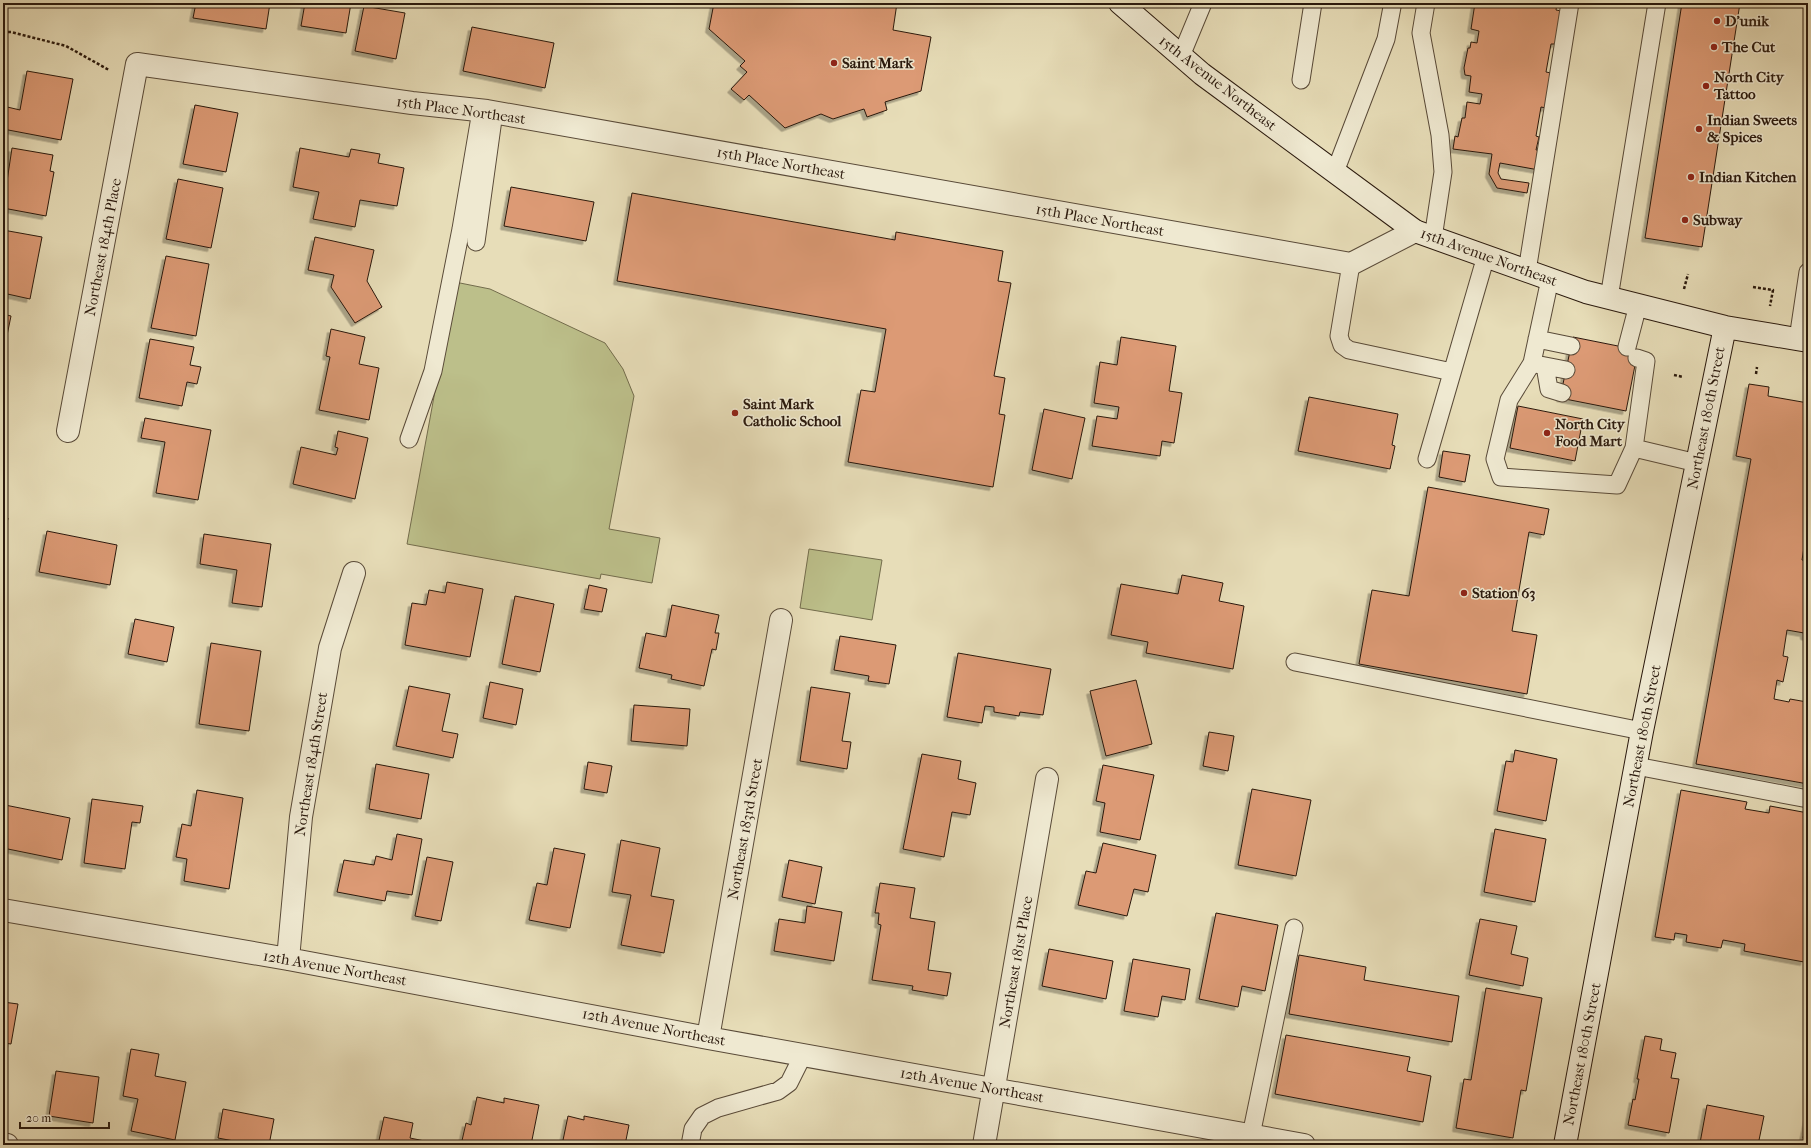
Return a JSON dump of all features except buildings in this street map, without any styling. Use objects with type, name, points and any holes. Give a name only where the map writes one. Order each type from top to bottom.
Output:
[{"type":"street","name":"15th Avenue Northeast","points":[[1120,3],[1202,74],[1335,172],[1424,234],[1586,292],[1724,327],[1803,340]]},
{"type":"street","name":"15th Place Northeast","points":[[137,64],[412,103],[488,112],[1352,264]]},
{"type":"street","name":"Northeast 184th Place","points":[[68,431],[137,64]]},
{"type":"street","points":[[1352,264],[1424,234]]},
{"type":"street","name":"Northeast 180th Street","points":[[1565,1145],[1642,731],[1724,327]]},
{"type":"street","name":"Northeast 184th Street","points":[[288,959],[302,809],[330,648],[354,573]]},
{"type":"street","name":"Northeast 183rd Street","points":[[708,1038],[782,620]]},
{"type":"street","name":"Northeast 181st Place","points":[[984,1145],[1047,779]]},
{"type":"street","name":"12th Avenue Northeast","points":[[3,910],[288,959],[708,1038],[994,1089],[1250,1140],[1304,1145]]},
{"type":"lane","points":[[1182,56],[1203,3]]},
{"type":"lane","points":[[1301,80],[1313,3]]},
{"type":"lane","points":[[1335,172],[1386,39],[1392,7],[1390,3]]},
{"type":"lane","points":[[1424,234],[1443,172],[1440,135],[1421,33],[1426,3]]},
{"type":"lane","points":[[1527,271],[1570,3]]},
{"type":"lane","points":[[1609,298],[1657,3]]},
{"type":"lane","points":[[476,242],[488,112]]},
{"type":"lane","points":[[409,439],[433,370],[461,229],[488,112]]},
{"type":"lane","points":[[1427,459],[1486,256]]},
{"type":"lane","points":[[1352,264],[1339,336],[1342,345],[1349,350],[1452,372]]},
{"type":"lane","points":[[1803,340],[1808,272]]},
{"type":"lane","points":[[1550,279],[1537,339],[1538,365],[1549,389],[1562,393]]},
{"type":"lane","points":[[1538,365],[1509,400],[1494,459],[1501,476],[1617,485],[1634,448],[1633,408],[1637,384],[1646,360],[1632,352],[1638,305]]},
{"type":"lane","points":[[1537,339],[1571,346]]},
{"type":"lane","points":[[1538,365],[1566,370]]},
{"type":"lane","points":[[1634,448],[1697,463]]},
{"type":"lane","points":[[1295,662],[1642,731]]},
{"type":"lane","points":[[1636,766],[1808,799]]},
{"type":"lane","points":[[1250,1140],[1294,928]]},
{"type":"lane","points":[[690,1145],[693,1129],[702,1116],[718,1108],[778,1091],[790,1083],[804,1055]]},
{"type":"path","points":[[3,32],[11,32],[66,46],[107,71],[137,64]]},
{"type":"path","points":[[1684,289],[1688,274]]},
{"type":"path","points":[[1753,287],[1773,290],[1770,306]]},
{"type":"path","points":[[1756,374],[1757,367]]},
{"type":"path","points":[[1674,375],[1683,377]]},
{"type":"green space","points":[[455,282],[490,289],[605,343],[623,369],[634,396],[609,529],[660,538],[652,583],[601,574],[600,579],[407,544]]},
{"type":"green space","points":[[809,549],[882,560],[872,620],[800,608]]},
{"type":"place","name":"D'unik","points":[[1717,21]]},
{"type":"place","name":"The Cut","points":[[1714,47]]},
{"type":"place","name":"Saint Mark","points":[[834,63]]},
{"type":"place","name":"North City Tattoo","points":[[1706,86]]},
{"type":"place","name":"Indian Sweets & Spices","points":[[1699,129]]},
{"type":"place","name":"Indian Kitchen","points":[[1691,177]]},
{"type":"place","name":"Subway","points":[[1685,220]]},
{"type":"place","name":"Saint Mark Catholic School","points":[[735,413]]},
{"type":"place","name":"North City Food Mart","points":[[1547,433]]},
{"type":"place","name":"Station 63","points":[[1464,593]]}]
